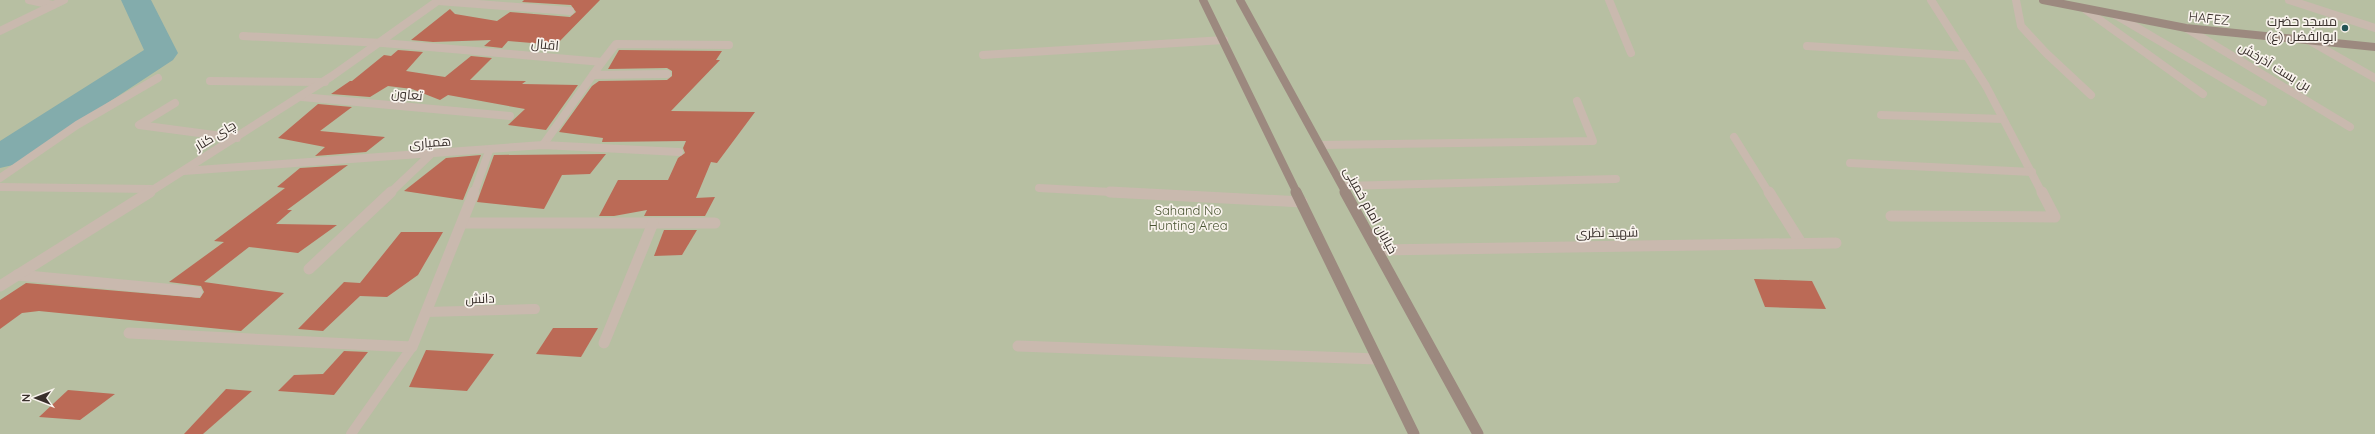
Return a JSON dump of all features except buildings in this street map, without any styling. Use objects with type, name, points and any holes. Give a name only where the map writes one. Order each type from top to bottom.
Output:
[{"type":"main road","points":[[1203,0],[1224,40],[1414,434]]},
{"type":"main road","name":"خیابان امام خمینی","points":[[1240,0],[1379,250],[1478,434]]},
{"type":"main road","name":"HAFEZ","points":[[2043,0],[2086,10],[2186,28],[2375,47]]},
{"type":"street","points":[[29,0],[53,5]]},
{"type":"street","points":[[0,31],[64,0]]},
{"type":"street","points":[[1609,0],[1631,53]]},
{"type":"street","points":[[1891,216],[2055,217],[2003,119],[1931,0]]},
{"type":"street","points":[[2016,0],[2022,26],[2046,54],[2091,95]]},
{"type":"street","points":[[2289,0],[2375,28]]},
{"type":"street","points":[[438,1],[570,11]]},
{"type":"street","name":"چای کنار","points":[[0,286],[151,190],[302,97],[383,43],[438,1]]},
{"type":"street","points":[[2086,10],[2203,94]]},
{"type":"street","points":[[2114,14],[2263,102]]},
{"type":"street","name":"بن بست آذرخش","points":[[2186,28],[2350,127]]},
{"type":"street","name":"اقبال","points":[[243,36],[383,43],[602,62]]},
{"type":"street","points":[[983,55],[1224,40]]},
{"type":"street","points":[[2310,41],[2375,78]]},
{"type":"street","points":[[543,145],[616,44],[729,45]]},
{"type":"street","points":[[1807,46],[1966,56]]},
{"type":"street","points":[[593,75],[667,74]]},
{"type":"street","points":[[0,178],[41,146],[98,110],[158,78]]},
{"type":"street","points":[[210,81],[325,82]]},
{"type":"street","name":"تعاون","points":[[302,97],[510,116]]},
{"type":"street","points":[[1321,145],[1593,141],[1577,101]]},
{"type":"street","points":[[175,103],[138,125],[237,138]]},
{"type":"street","points":[[1881,115],[2003,119]]},
{"type":"street","points":[[1734,137],[1801,243]]},
{"type":"street","name":"همیاری","points":[[182,171],[489,151],[543,145],[680,152]]},
{"type":"street","points":[[129,333],[412,347],[463,223],[489,151]]},
{"type":"street","points":[[309,269],[430,155]]},
{"type":"street","points":[[1850,162],[2032,172]]},
{"type":"street","points":[[1343,186],[1616,179]]},
{"type":"street","points":[[0,187],[151,190]]},
{"type":"street","points":[[1038,188],[1302,202]]},
{"type":"street","points":[[463,223],[715,223]]},
{"type":"street","points":[[604,343],[653,223]]},
{"type":"street","name":"شهید نظری","points":[[1379,250],[1836,242]]},
{"type":"street","points":[[17,275],[197,292]]},
{"type":"street","points":[[1018,346],[1377,358]]},
{"type":"lane","name":"دانش","points":[[426,312],[535,309]]},
{"type":"lane","points":[[351,434],[357,428],[412,347]]},
{"type":"green space","name":"Sahand No Hunting Area","points":[[0,0],[2375,0],[2375,434],[0,434]]},
{"type":"waterway","points":[[0,157],[162,53],[136,0]]},
{"type":"place","name":"مسجد حضرت ابوالفضل (ع)","points":[[2345,28]]}]
